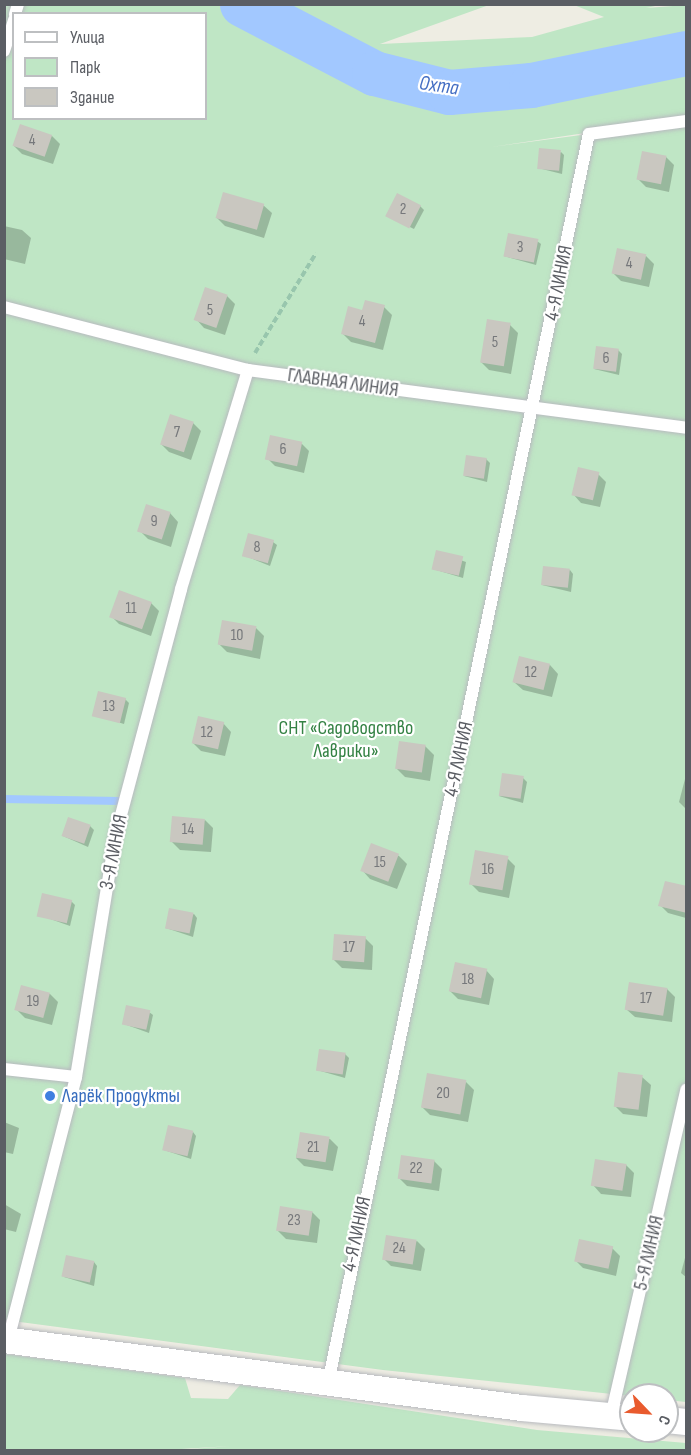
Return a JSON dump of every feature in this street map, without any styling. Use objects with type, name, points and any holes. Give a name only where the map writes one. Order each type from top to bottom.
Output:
[{"type":"street","points":[[6,1340],[328,1383],[619,1417]]},
{"type":"lane","points":[[4,51],[12,26]]},
{"type":"lane","name":"4-Я ЛИНИЯ","points":[[328,1383],[534,408],[589,134],[687,121]]},
{"type":"lane","name":"ГЛАВНАЯ ЛИНИЯ","points":[[4,307],[248,370],[687,428]]},
{"type":"lane","name":"3-Я ЛИНИЯ","points":[[6,1340],[76,1077],[116,834],[181,590],[248,370]]},
{"type":"lane","points":[[4,1069],[76,1077]]},
{"type":"lane","name":"5-Я ЛИНИЯ","points":[[628,1383],[687,1090]]},
{"type":"path","points":[[248,370],[316,253]]},
{"type":"green space","name":"СНТ «Садоводство Лаврики»","points":[[5,5],[489,5],[380,44],[532,37],[604,17],[574,5],[660,5],[646,8],[686,5],[686,118],[491,147],[686,121],[686,1402],[679,1401],[679,1383],[619,1383],[619,1395],[383,1370],[5,1320]]},
{"type":"green space","points":[[5,1354],[185,1378],[191,1398],[228,1399],[240,1385],[537,1430],[619,1437],[619,1443],[686,1443],[686,1450],[178,1450],[231,1446],[165,1450],[5,1450]]},
{"type":"building","points":[[20,124],[52,135],[45,157],[13,146]]},
{"type":"building","points":[[539,148],[561,150],[559,171],[537,169]]},
{"type":"building","points":[[642,151],[667,156],[661,184],[636,179]]},
{"type":"building","points":[[223,192],[264,204],[257,230],[216,218]]},
{"type":"building","points":[[397,193],[421,205],[409,228],[385,216]]},
{"type":"building","points":[[508,233],[538,239],[534,262],[503,257]]},
{"type":"building","points":[[617,248],[646,254],[641,280],[612,273]]},
{"type":"building","points":[[205,287],[228,295],[216,328],[194,320]]},
{"type":"building","points":[[365,300],[385,305],[375,343],[341,334],[348,306],[362,310]]},
{"type":"building","points":[[487,319],[511,323],[504,366],[480,362]]},
{"type":"building","points":[[596,346],[619,349],[616,372],[593,369]]},
{"type":"building","points":[[170,414],[194,422],[184,452],[160,444]]},
{"type":"building","points":[[270,435],[302,442],[297,466],[265,459]]},
{"type":"building","points":[[466,455],[487,458],[484,479],[463,476]]},
{"type":"building","points":[[578,467],[599,472],[593,500],[571,495]]},
{"type":"building","points":[[146,504],[171,512],[162,540],[137,532]]},
{"type":"building","points":[[248,533],[274,540],[268,563],[242,556]]},
{"type":"building","points":[[436,550],[463,556],[459,576],[432,569]]},
{"type":"building","points":[[543,566],[570,569],[568,588],[541,585]]},
{"type":"building","points":[[119,590],[152,602],[142,629],[109,617]]},
{"type":"building","points":[[222,620],[256,626],[252,651],[218,645]]},
{"type":"building","points":[[519,656],[550,664],[544,690],[512,682]]},
{"type":"building","points":[[98,691],[126,698],[120,723],[92,716]]},
{"type":"building","points":[[198,716],[224,722],[218,749],[192,743]]},
{"type":"building","points":[[399,741],[426,745],[422,772],[395,769]]},
{"type":"building","points":[[502,773],[524,776],[521,799],[499,796]]},
{"type":"building","points":[[172,816],[205,819],[203,845],[170,842]]},
{"type":"building","points":[[68,817],[91,825],[84,844],[61,836]]},
{"type":"building","points":[[371,843],[399,854],[388,882],[360,871]]},
{"type":"building","points":[[475,850],[508,856],[502,890],[469,884]]},
{"type":"building","points":[[665,881],[687,886],[687,913],[658,906]]},
{"type":"building","points":[[42,893],[72,900],[67,923],[37,916]]},
{"type":"building","points":[[169,908],[194,913],[190,933],[165,929]]},
{"type":"building","points":[[334,934],[366,936],[364,962],[332,960]]},
{"type":"building","points":[[455,962],[487,969],[481,998],[449,991]]},
{"type":"building","points":[[629,982],[668,988],[663,1016],[625,1010]]},
{"type":"building","points":[[21,985],[50,993],[43,1018],[14,1010]]},
{"type":"building","points":[[126,1005],[150,1010],[146,1030],[122,1025]]},
{"type":"building","points":[[319,1049],[346,1053],[343,1075],[316,1071]]},
{"type":"building","points":[[618,1072],[643,1075],[639,1110],[614,1107]]},
{"type":"building","points":[[427,1073],[466,1080],[460,1114],[421,1107]]},
{"type":"building","points":[[168,1125],[193,1131],[187,1156],[162,1150]]},
{"type":"building","points":[[300,1132],[330,1137],[326,1162],[296,1158]]},
{"type":"building","points":[[401,1155],[435,1160],[431,1183],[398,1179]]},
{"type":"building","points":[[595,1159],[627,1164],[622,1191],[591,1186]]},
{"type":"building","points":[[280,1206],[313,1211],[309,1236],[276,1231]]},
{"type":"building","points":[[386,1235],[417,1240],[413,1265],[382,1260]]},
{"type":"building","points":[[579,1239],[613,1246],[608,1269],[574,1261]]},
{"type":"building","points":[[66,1255],[94,1261],[90,1283],[61,1277]]},
{"type":"waterway","name":"Охта","points":[[242,4],[374,73],[449,92],[531,85],[686,53]]},
{"type":"waterway","points":[[4,799],[120,801]]},
{"type":"place","name":"Ларёк Продукты","points":[[50,1096]]}]
